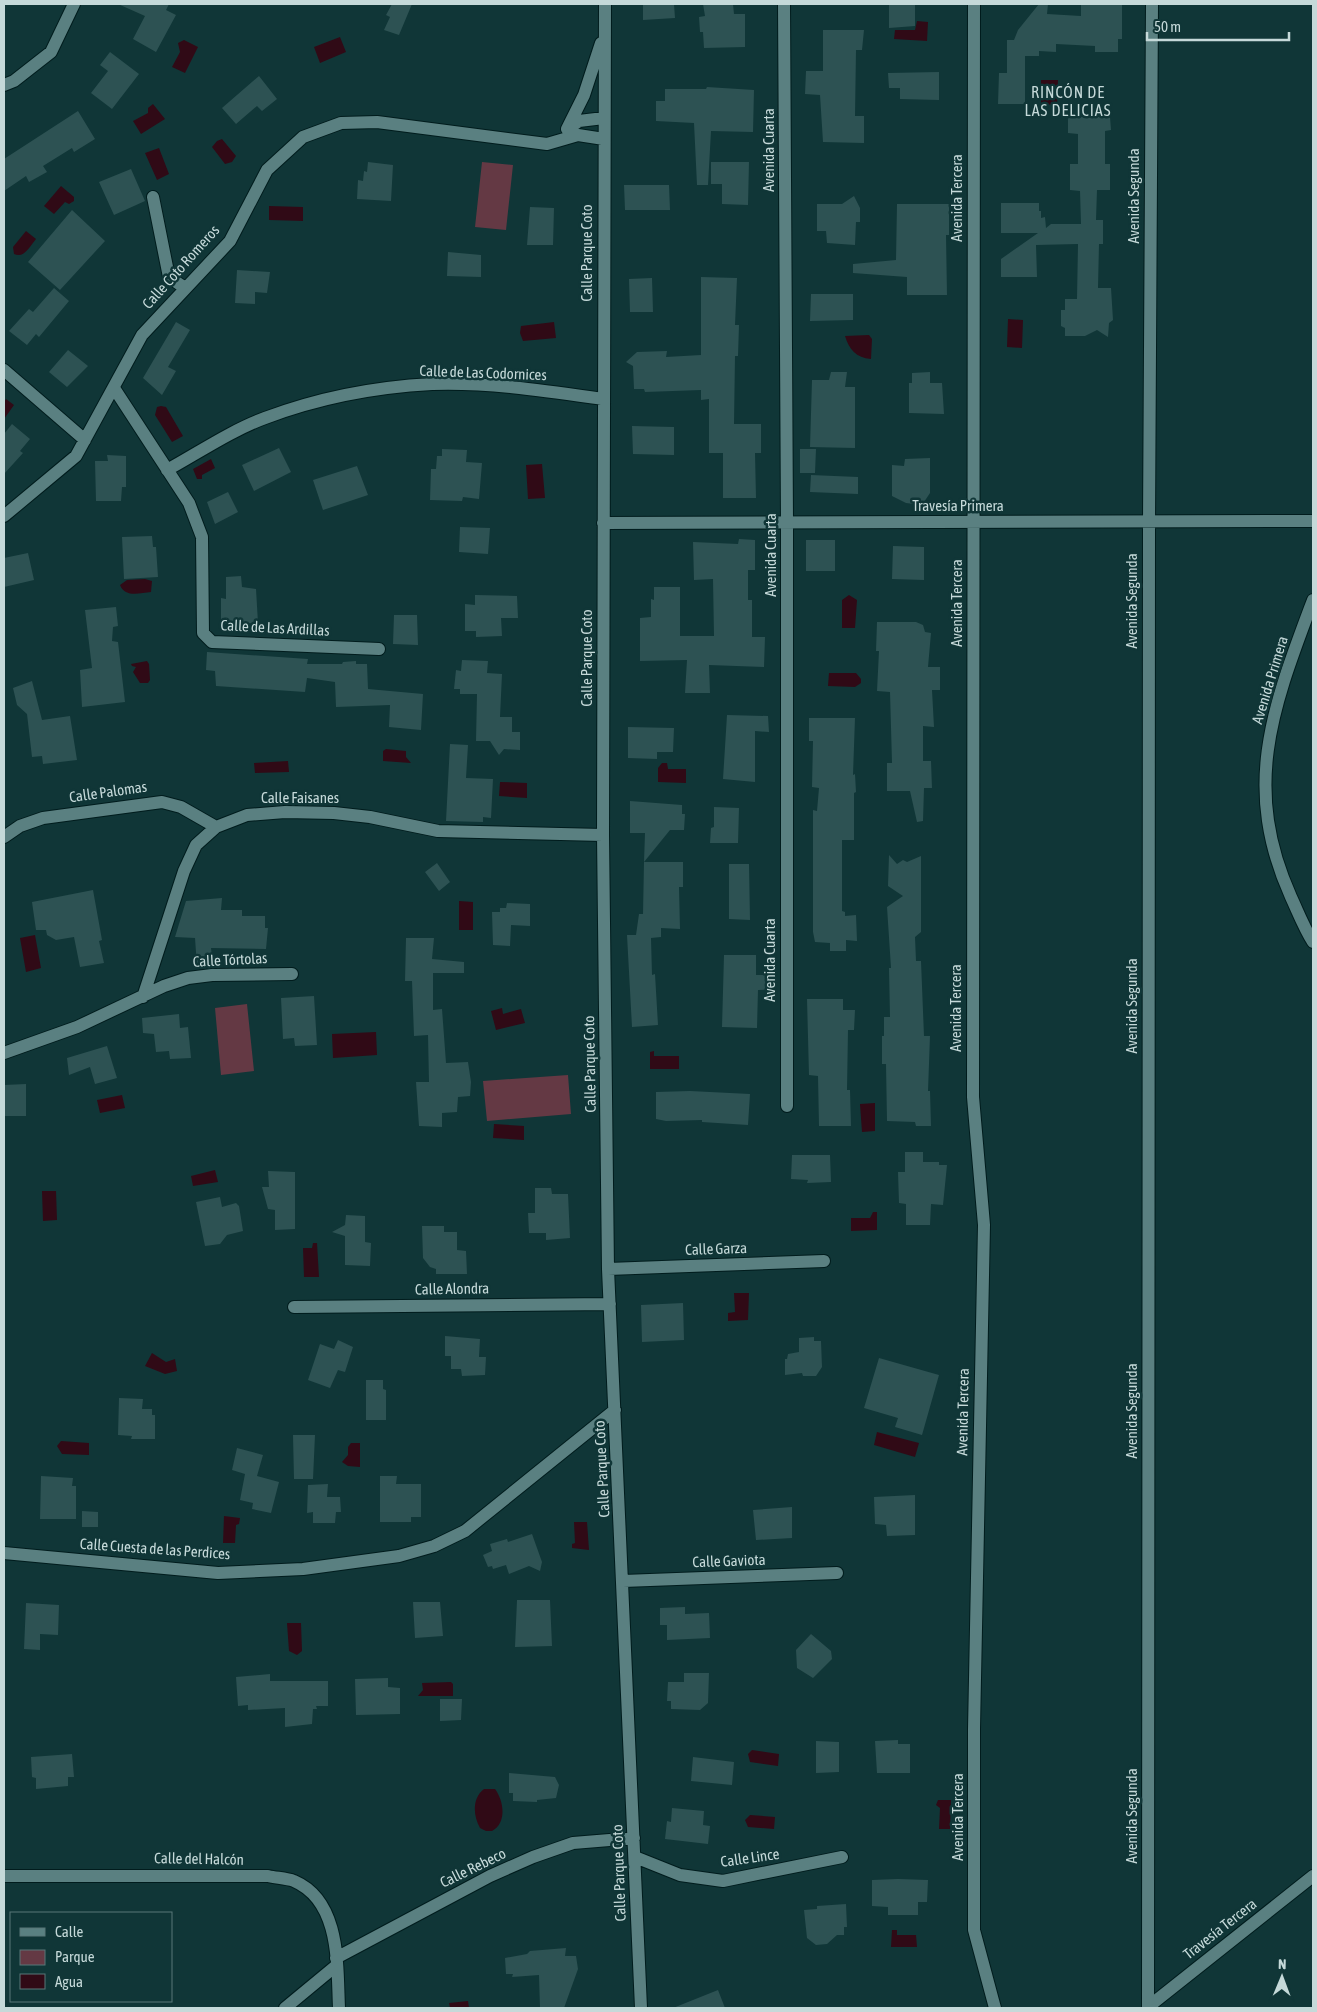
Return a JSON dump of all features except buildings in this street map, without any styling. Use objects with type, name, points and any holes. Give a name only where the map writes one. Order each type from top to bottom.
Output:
[{"type":"street","points":[[4,84],[14,81],[51,52],[74,4]]},
{"type":"street","points":[[567,129],[584,96],[605,28],[606,4]]},
{"type":"street","name":"Avenida Cuarta","points":[[784,4],[787,522],[786,1106]]},
{"type":"street","name":"Avenida Tercera","points":[[974,4],[972,1097],[984,1225],[974,1729],[974,1930],[995,2008]]},
{"type":"street","name":"Avenida Segunda","points":[[1148,2007],[1149,522],[1152,4]]},
{"type":"street","name":"Calle Parque Coto","points":[[605,28],[603,835],[608,1269],[641,2008]]},
{"type":"street","points":[[546,144],[559,137],[578,121],[604,118]]},
{"type":"street","name":"Calle Coto Romeros","points":[[4,516],[76,456],[142,335],[230,241],[267,170],[303,136],[341,123],[377,122],[546,144]]},
{"type":"street","points":[[546,144],[578,135],[604,139]]},
{"type":"street","points":[[153,197],[169,276],[185,288]]},
{"type":"street","points":[[4,370],[85,440]]},
{"type":"street","name":"Calle de Las Codornices","points":[[167,470],[263,419],[315,401],[378,390],[433,384],[603,398]]},
{"type":"street","name":"Calle de Las Ardillas","points":[[114,388],[189,502],[202,537],[201,621],[203,633],[212,642],[379,649]]},
{"type":"street","name":"Travesía Primera","points":[[603,523],[1313,521]]},
{"type":"street","name":"Avenida Primera","points":[[1313,600],[1288,667],[1272,720],[1264,780],[1269,832],[1281,875],[1313,942]]},
{"type":"street","name":"Calle Palomas","points":[[4,837],[20,826],[43,818],[162,802],[181,807],[216,827]]},
{"type":"street","name":"Calle Faisanes","points":[[143,997],[184,871],[196,845],[216,827],[247,815],[294,812],[334,813],[370,817],[438,832],[603,835]]},
{"type":"street","name":"Calle Tórtolas","points":[[143,997],[164,986],[188,978],[212,975],[292,974]]},
{"type":"street","points":[[4,1053],[77,1027],[143,997]]},
{"type":"street","name":"Calle Garza","points":[[608,1269],[824,1261]]},
{"type":"street","name":"Calle Alondra","points":[[294,1307],[610,1304]]},
{"type":"street","name":"Calle Cuesta de las Perdices","points":[[4,1553],[218,1572],[303,1569],[398,1556],[434,1546],[465,1531],[615,1410]]},
{"type":"street","name":"Calle Gaviota","points":[[623,1581],[837,1573]]},
{"type":"street","name":"Calle Rebeco","points":[[286,2008],[337,1962],[490,1876],[573,1843],[634,1838]]},
{"type":"street","name":"Calle Lince","points":[[635,1857],[680,1875],[723,1881],[842,1857]]},
{"type":"street","name":"Calle del Halcón","points":[[4,1876],[268,1876],[294,1881],[316,1896],[331,1924],[337,1962],[339,2008]]},
{"type":"street","name":"Travesía Tercera","points":[[1148,2007],[1313,1876]]},
{"type":"green space","points":[[482,162],[513,165],[506,230],[475,227]]},
{"type":"green space","points":[[247,1004],[254,1071],[221,1075],[215,1008]]},
{"type":"green space","points":[[568,1075],[571,1114],[487,1121],[483,1081]]},
{"type":"water","points":[[917,21],[928,22],[927,41],[894,39],[895,30],[915,30]]},
{"type":"water","points":[[340,37],[346,52],[320,63],[314,47]]},
{"type":"water","points":[[184,40],[198,47],[185,73],[172,67],[180,52],[178,43]]},
{"type":"water","points":[[1041,80],[1058,80],[1057,105],[1041,104]]},
{"type":"water","points":[[153,104],[165,119],[141,134],[133,121],[148,113],[148,108]]},
{"type":"water","points":[[222,139],[236,156],[232,162],[225,164],[212,147],[217,141]]},
{"type":"water","points":[[159,148],[169,174],[157,180],[145,153]]},
{"type":"water","points":[[61,186],[74,197],[74,201],[69,204],[65,202],[54,214],[44,206]]},
{"type":"water","points":[[269,206],[303,207],[303,221],[269,220]]},
{"type":"water","points":[[26,231],[36,239],[24,253],[21,255],[14,254],[13,247]]},
{"type":"water","points":[[1008,319],[1023,320],[1022,348],[1007,347]]},
{"type":"water","points":[[554,322],[556,338],[523,341],[520,333],[521,326]]},
{"type":"water","points":[[869,335],[872,339],[871,359],[857,355],[845,336]]},
{"type":"water","points":[[6,399],[14,405],[4,419],[4,402]]},
{"type":"water","points":[[157,407],[166,407],[183,436],[172,442],[155,415]]},
{"type":"water","points":[[211,459],[215,468],[202,475],[202,479],[197,479],[193,469]]},
{"type":"water","points":[[542,464],[545,498],[528,499],[526,465]]},
{"type":"water","points":[[145,579],[152,581],[151,592],[129,593],[125,592],[120,585],[127,580]]},
{"type":"water","points":[[849,595],[857,600],[855,628],[842,628],[842,600]]},
{"type":"water","points":[[147,661],[149,664],[150,680],[148,683],[140,683],[133,672],[136,667],[131,664]]},
{"type":"water","points":[[829,673],[856,673],[861,679],[861,683],[855,687],[828,686]]},
{"type":"water","points":[[386,749],[406,751],[406,757],[411,763],[383,761],[383,751]]},
{"type":"water","points":[[288,761],[289,772],[255,773],[254,763]]},
{"type":"water","points":[[662,763],[667,763],[668,769],[686,769],[686,783],[658,782],[658,768]]},
{"type":"water","points":[[500,782],[527,783],[527,798],[499,796]]},
{"type":"water","points":[[459,901],[473,902],[473,930],[459,930]]},
{"type":"water","points":[[35,935],[41,968],[26,972],[20,938]]},
{"type":"water","points":[[502,1008],[503,1014],[521,1009],[525,1023],[496,1030],[491,1011]]},
{"type":"water","points":[[376,1032],[377,1055],[333,1058],[332,1034]]},
{"type":"water","points":[[654,1051],[654,1056],[679,1056],[679,1069],[650,1069],[650,1052]]},
{"type":"water","points":[[122,1095],[125,1108],[100,1113],[97,1100]]},
{"type":"water","points":[[875,1103],[875,1131],[862,1132],[860,1104]]},
{"type":"water","points":[[494,1124],[524,1126],[524,1140],[493,1138]]},
{"type":"water","points":[[215,1170],[218,1182],[193,1186],[191,1176]]},
{"type":"water","points":[[42,1191],[56,1191],[57,1220],[43,1221]]},
{"type":"water","points":[[873,1212],[877,1212],[877,1230],[851,1231],[851,1218],[870,1218]]},
{"type":"water","points":[[313,1243],[317,1243],[319,1277],[304,1277],[303,1248],[312,1248]]},
{"type":"water","points":[[734,1293],[749,1293],[748,1320],[728,1321],[728,1313],[735,1312]]},
{"type":"water","points":[[152,1353],[166,1362],[175,1359],[177,1371],[165,1374],[145,1366]]},
{"type":"water","points":[[877,1432],[919,1443],[915,1457],[874,1445]]},
{"type":"water","points":[[61,1441],[89,1443],[89,1455],[62,1454],[57,1446]]},
{"type":"water","points":[[351,1443],[360,1443],[360,1467],[348,1466],[342,1462],[348,1455],[348,1447]]},
{"type":"water","points":[[224,1516],[240,1518],[239,1524],[236,1525],[235,1543],[223,1543]]},
{"type":"water","points":[[574,1522],[587,1522],[589,1550],[572,1548],[572,1544],[575,1543]]},
{"type":"water","points":[[287,1623],[301,1623],[302,1651],[297,1655],[289,1651]]},
{"type":"water","points":[[451,1682],[453,1684],[453,1696],[418,1696],[423,1690],[422,1683]]},
{"type":"water","points":[[752,1750],[779,1754],[778,1766],[750,1762],[748,1754]]},
{"type":"water","points":[[484,1789],[495,1789],[502,1805],[500,1823],[492,1831],[480,1828],[475,1813],[477,1797]]},
{"type":"water","points":[[938,1800],[951,1800],[950,1829],[939,1829],[940,1808],[936,1805]]},
{"type":"water","points":[[750,1815],[775,1817],[774,1829],[748,1827],[745,1820]]},
{"type":"water","points":[[892,1930],[897,1930],[897,1935],[916,1935],[917,1947],[891,1947]]},
{"type":"water","points":[[468,2001],[469,2008],[450,2008],[449,2003]]},
{"type":"district","name":"RINCÓN DE LAS DELICIAS","points":[[1068,101]]}]
